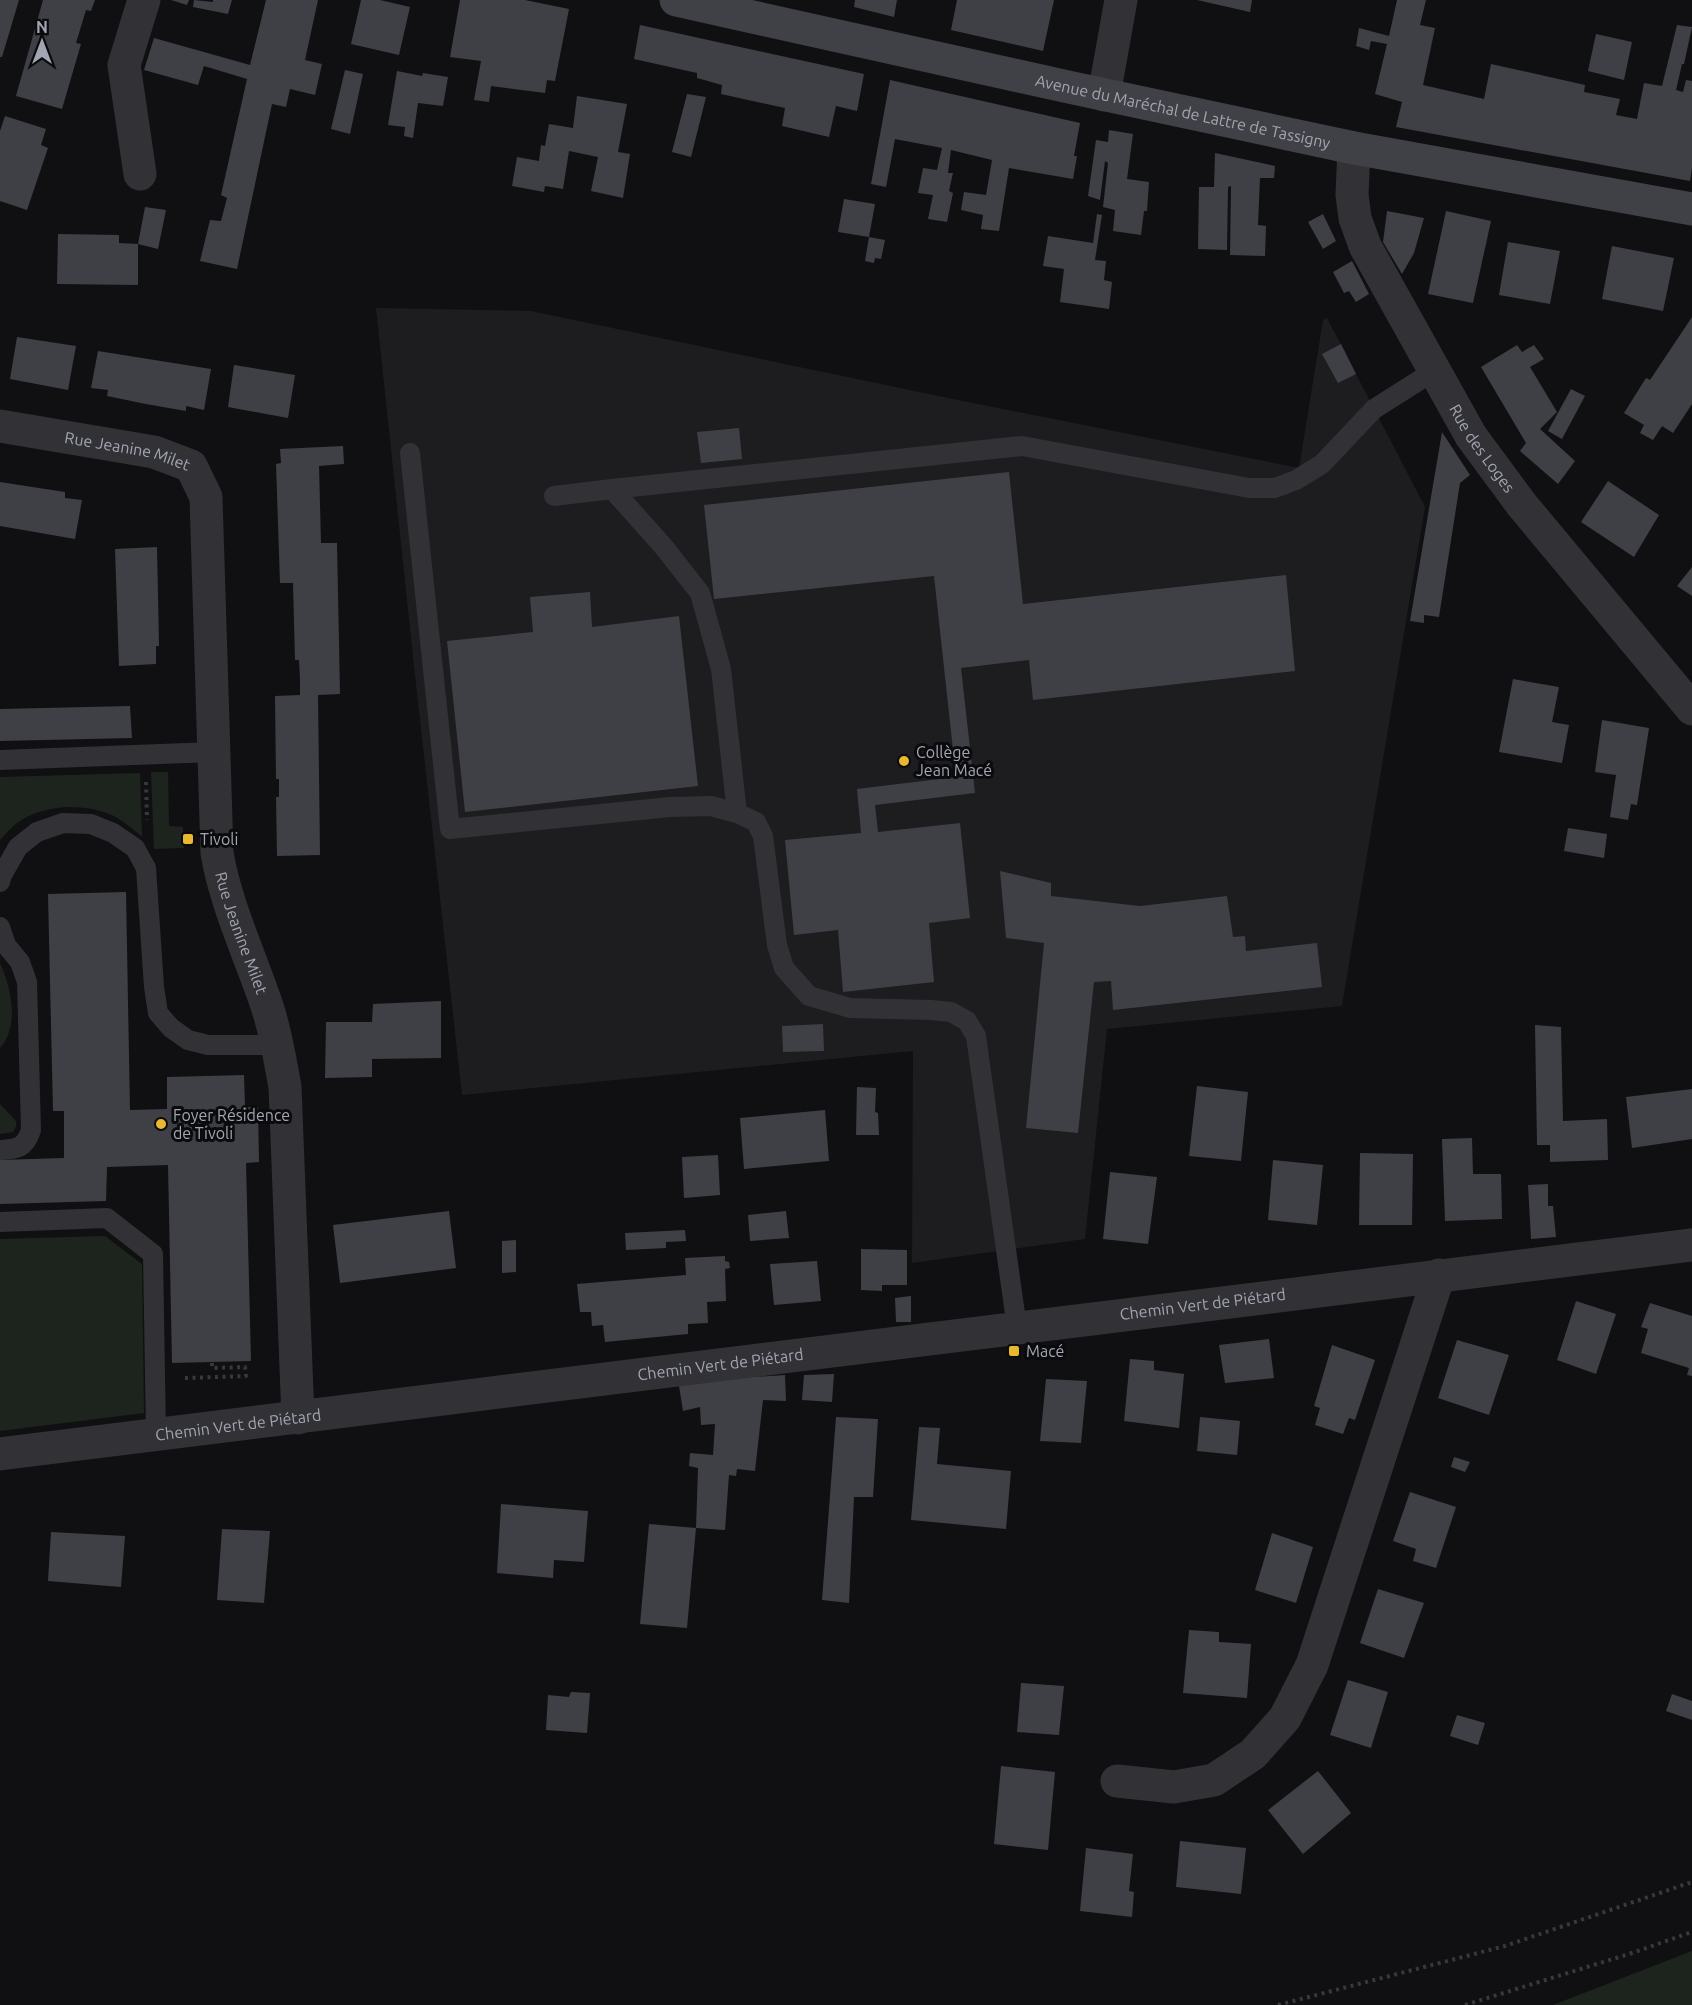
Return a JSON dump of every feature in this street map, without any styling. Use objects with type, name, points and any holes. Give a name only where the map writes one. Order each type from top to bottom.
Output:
[{"type":"main road","name":"Avenue du Maréchal de Lattre de Tassigny","points":[[676,0],[1354,148],[1692,209]]},
{"type":"street","points":[[140,174],[124,65],[144,0]]},
{"type":"street","points":[[1104,95],[1121,0]]},
{"type":"street","name":"Rue des Loges","points":[[1354,148],[1352,195],[1355,218],[1365,246],[1471,436],[1522,505],[1692,709]]},
{"type":"street","name":"Rue Jeanine Milet","points":[[0,426],[154,452],[191,466],[206,497],[217,853],[221,878],[267,1006],[278,1045],[285,1087],[298,1418]]},
{"type":"street","name":"Chemin Vert de Piétard","points":[[0,1454],[1692,1245]]},
{"type":"street","points":[[1117,1781],[1174,1786],[1214,1780],[1253,1754],[1285,1718],[1312,1665],[1439,1275]]},
{"type":"lane","points":[[554,496],[1022,446],[1249,488],[1275,488],[1296,480],[1322,464],[1374,409],[1434,371]]},
{"type":"lane","points":[[410,453],[450,829],[670,807],[711,806],[737,813],[756,822],[763,836],[777,945],[784,968],[809,996],[850,1008],[951,1012],[967,1020],[976,1036],[1017,1328]]},
{"type":"lane","points":[[612,489],[663,546],[700,593],[721,669],[737,813]]},
{"type":"lane","points":[[0,760],[214,752]]},
{"type":"lane","points":[[0,882],[18,847],[38,832],[63,823],[90,824],[113,833],[135,848],[146,868],[154,987],[158,1013],[171,1028],[188,1040],[208,1045],[278,1045]]},
{"type":"lane","points":[[0,927],[6,945],[20,962],[27,982],[31,1130],[27,1140],[16,1149],[0,1150]]},
{"type":"lane","points":[[0,1222],[107,1218],[153,1254],[156,1435]]},
{"type":"path","points":[[145,755],[148,845],[146,868]]},
{"type":"path","points":[[154,1379],[246,1376],[245,1366],[212,1368],[212,1362]]},
{"type":"path","points":[[1278,2005],[1505,1946],[1692,1882]]},
{"type":"path","points":[[1465,2005],[1692,1932]]},
{"type":"shaded area","name":"Collège Jean Macé","points":[[376,308],[531,311],[1299,468],[1323,320],[1327,318],[1425,507],[1342,1006],[1107,1029],[1085,1239],[912,1263],[913,1051],[462,1095]]},
{"type":"shaded area","points":[[151,772],[168,772],[169,826],[183,827],[184,848],[154,849]]},
{"type":"shaded area","points":[[140,773],[142,837],[121,820],[107,813],[73,807],[38,812],[14,825],[0,840],[0,777]]},
{"type":"shaded area","points":[[0,963],[10,995],[12,1018],[6,1039],[0,1048]]},
{"type":"shaded area","points":[[0,1104],[16,1121],[13,1132],[0,1134]]},
{"type":"shaded area","points":[[105,1236],[142,1264],[144,1413],[0,1431],[0,1239]]},
{"type":"shaded area","points":[[1692,1951],[1692,2005],[1553,2005]]},
{"type":"building","points":[[0,0],[19,0],[2,57],[0,57]]},
{"type":"building","points":[[43,0],[95,0],[91,11],[86,10],[76,43],[81,44],[62,109],[16,96]]},
{"type":"building","points":[[171,0],[189,0],[187,5]]},
{"type":"building","points":[[194,0],[213,2],[213,0],[232,0],[228,14],[193,7]]},
{"type":"building","points":[[266,0],[318,0],[305,60],[322,64],[315,95],[290,89],[286,107],[272,104],[237,269],[200,261],[210,220],[221,221],[227,198],[221,195],[247,79],[204,66],[198,85],[144,70],[154,38],[250,65]]},
{"type":"building","points":[[361,0],[380,0],[410,7],[399,55],[351,44]]},
{"type":"building","points":[[460,0],[525,0],[569,9],[555,81],[547,80],[545,93],[491,86],[489,102],[474,100],[481,61],[450,57]]},
{"type":"building","points":[[855,0],[897,0],[894,17],[854,7]]},
{"type":"building","points":[[957,0],[1054,0],[1043,51],[951,30]]},
{"type":"building","points":[[1197,0],[1252,0],[1250,12]]},
{"type":"building","points":[[1397,0],[1426,0],[1420,25],[1435,28],[1423,85],[1484,99],[1491,64],[1585,85],[1584,92],[1620,99],[1616,115],[1637,119],[1644,83],[1662,86],[1677,25],[1692,27],[1676,90],[1683,92],[1686,80],[1692,81],[1690,181],[1396,127],[1402,102],[1375,94],[1387,44],[1371,41],[1369,50],[1356,46],[1359,28],[1389,36]]},
{"type":"building","points":[[640,25],[864,74],[857,111],[836,106],[829,137],[782,126],[785,108],[721,94],[722,85],[697,78],[697,73],[634,59]]},
{"type":"building","points":[[1596,34],[1632,42],[1624,80],[1588,71]]},
{"type":"building","points":[[345,70],[363,74],[350,134],[331,129]]},
{"type":"building","points":[[397,71],[422,76],[423,73],[448,77],[443,106],[418,103],[413,138],[404,136],[405,127],[388,125]]},
{"type":"building","points":[[890,80],[1080,123],[1074,156],[1077,156],[1073,179],[1009,168],[999,231],[981,229],[983,215],[961,210],[964,192],[986,195],[992,160],[951,150],[948,173],[953,173],[949,191],[953,193],[947,222],[928,219],[933,195],[918,193],[923,168],[937,170],[942,148],[895,139],[886,187],[871,184]]},
{"type":"building","points":[[687,94],[706,97],[691,157],[672,152]]},
{"type":"building","points":[[577,96],[627,104],[618,152],[630,154],[623,198],[591,191],[598,157],[569,151],[563,189],[545,186],[544,192],[512,186],[517,157],[539,161],[541,145],[545,146],[549,124],[573,128]]},
{"type":"building","points":[[5,116],[46,129],[41,145],[48,148],[27,210],[0,201],[0,131]]},
{"type":"building","points":[[1109,130],[1133,134],[1127,179],[1149,182],[1147,211],[1144,211],[1141,235],[1113,231],[1115,210],[1103,207],[1108,163],[1105,161],[1100,200],[1088,196],[1096,140],[1108,142]]},
{"type":"building","points":[[1215,153],[1275,166],[1274,178],[1260,178],[1258,225],[1266,226],[1265,256],[1230,255],[1231,186],[1228,187],[1227,250],[1198,249],[1199,187],[1214,187]]},
{"type":"building","points":[[844,199],[875,204],[869,237],[838,232]]},
{"type":"building","points":[[145,207],[166,210],[158,249],[138,244]]},
{"type":"building","points":[[1387,211],[1424,218],[1414,253],[1402,274],[1383,242]]},
{"type":"building","points":[[1446,211],[1491,221],[1473,303],[1428,294]]},
{"type":"building","points":[[1097,214],[1102,215],[1095,260],[1106,261],[1104,280],[1112,282],[1109,309],[1060,302],[1064,269],[1043,266],[1048,236],[1093,243]]},
{"type":"building","points":[[1323,214],[1336,241],[1323,249],[1308,222]]},
{"type":"building","points":[[58,234],[119,235],[119,243],[138,244],[138,285],[57,284]]},
{"type":"building","points":[[869,237],[885,240],[881,259],[875,258],[874,263],[865,261]]},
{"type":"building","points":[[1508,242],[1560,251],[1550,304],[1499,295]]},
{"type":"building","points":[[1612,246],[1674,258],[1663,311],[1602,299]]},
{"type":"building","points":[[1352,261],[1369,294],[1356,302],[1349,291],[1344,293],[1333,272]]},
{"type":"building","points":[[1692,317],[1692,404],[1673,433],[1662,426],[1653,440],[1640,433],[1644,425],[1624,413],[1646,378],[1650,380]]},
{"type":"building","points":[[17,337],[76,346],[68,390],[10,379]]},
{"type":"building","points":[[1341,344],[1356,374],[1338,383],[1322,354]]},
{"type":"building","points":[[1517,345],[1522,352],[1534,345],[1544,359],[1530,367],[1557,412],[1540,429],[1575,461],[1558,484],[1520,451],[1526,443],[1481,367]]},
{"type":"building","points":[[98,351],[211,369],[204,410],[186,406],[186,411],[146,404],[107,396],[108,390],[91,388]]},
{"type":"building","points":[[234,365],[295,375],[288,418],[228,407]]},
{"type":"building","points":[[1571,389],[1585,396],[1562,439],[1548,431]]},
{"type":"building","points":[[739,428],[742,459],[701,463],[697,432]]},
{"type":"building","points":[[1442,432],[1470,475],[1460,483],[1439,617],[1424,615],[1424,623],[1410,621]]},
{"type":"building","points":[[343,446],[344,464],[319,466],[321,543],[337,543],[340,694],[318,695],[320,855],[277,856],[276,797],[279,797],[279,779],[276,779],[275,696],[300,695],[300,679],[299,660],[295,660],[293,583],[280,583],[276,464],[281,463],[280,449]]},
{"type":"building","points":[[1009,472],[1023,604],[1286,575],[1295,671],[1033,700],[1029,660],[961,668],[975,793],[875,805],[878,832],[960,823],[970,918],[929,923],[934,982],[843,992],[838,930],[794,935],[785,840],[861,833],[857,789],[956,777],[934,576],[714,599],[704,505]]},
{"type":"building","points":[[1608,481],[1659,515],[1634,557],[1581,522]]},
{"type":"building","points":[[0,482],[65,492],[65,498],[82,500],[75,539],[0,526]]},
{"type":"building","points":[[157,547],[159,646],[156,646],[156,664],[119,666],[115,549]]},
{"type":"building","points":[[1692,567],[1692,596],[1677,586]]},
{"type":"building","points":[[590,592],[592,627],[679,616],[698,786],[465,812],[447,641],[533,632],[530,597]]},
{"type":"building","points":[[1513,679],[1559,687],[1552,722],[1569,725],[1562,763],[1499,752]]},
{"type":"building","points":[[130,706],[132,738],[0,741],[0,709]]},
{"type":"building","points":[[1602,720],[1649,728],[1637,805],[1631,804],[1628,820],[1610,817],[1616,775],[1595,772]]},
{"type":"building","points":[[1568,828],[1607,834],[1604,858],[1564,851]]},
{"type":"building","points":[[1000,871],[1051,883],[1051,896],[1140,906],[1227,896],[1233,937],[1245,936],[1246,951],[1317,943],[1322,987],[1113,1010],[1111,981],[1094,982],[1078,1133],[1026,1128],[1044,943],[1006,938]]},
{"type":"building","name":"Foyer Résidence de Tivoli","points":[[126,892],[130,1110],[167,1109],[167,1077],[244,1075],[245,1107],[258,1107],[259,1162],[246,1163],[251,1361],[172,1363],[168,1165],[107,1167],[106,1201],[0,1204],[0,1160],[64,1158],[64,1111],[53,1111],[48,894]]},
{"type":"building","points":[[441,1001],[441,1058],[372,1059],[372,1077],[325,1078],[326,1022],[372,1022],[373,1004]]},
{"type":"building","points":[[823,1024],[824,1051],[783,1052],[782,1026]]},
{"type":"building","points":[[1535,1025],[1561,1027],[1563,1121],[1607,1119],[1608,1160],[1550,1162],[1550,1145],[1537,1145]]},
{"type":"building","points":[[1197,1086],[1248,1092],[1241,1161],[1189,1156]]},
{"type":"building","points":[[857,1087],[876,1088],[875,1112],[878,1113],[879,1135],[856,1135]]},
{"type":"building","points":[[1692,1089],[1692,1139],[1632,1148],[1626,1097]]},
{"type":"building","points":[[825,1110],[829,1161],[744,1169],[740,1118]]},
{"type":"building","points":[[1472,1138],[1473,1174],[1501,1174],[1502,1219],[1445,1221],[1442,1139]]},
{"type":"building","points":[[1360,1153],[1413,1154],[1412,1225],[1359,1225]]},
{"type":"building","points":[[718,1155],[720,1195],[684,1198],[682,1157]]},
{"type":"building","points":[[1273,1160],[1323,1165],[1317,1225],[1268,1220]]},
{"type":"building","points":[[1110,1172],[1157,1177],[1148,1244],[1103,1239]]},
{"type":"building","points":[[1548,1184],[1548,1206],[1553,1206],[1556,1237],[1531,1239],[1528,1185]]},
{"type":"building","points":[[449,1211],[456,1268],[340,1283],[333,1225]]},
{"type":"building","points":[[786,1211],[789,1238],[750,1241],[748,1215]]},
{"type":"building","points":[[685,1230],[686,1241],[666,1242],[666,1248],[626,1250],[625,1233]]},
{"type":"building","points":[[516,1240],[516,1272],[502,1273],[502,1241]]},
{"type":"building","points":[[861,1249],[907,1250],[907,1285],[882,1285],[882,1291],[861,1290]]},
{"type":"building","points":[[725,1256],[725,1261],[729,1262],[730,1268],[725,1269],[726,1301],[707,1302],[708,1323],[688,1324],[688,1334],[605,1342],[603,1325],[592,1326],[591,1312],[580,1312],[577,1284],[686,1275],[685,1258]]},
{"type":"building","points":[[817,1261],[821,1301],[774,1305],[770,1264]]},
{"type":"building","points":[[911,1296],[911,1322],[896,1322],[895,1298]]},
{"type":"building","points":[[1576,1301],[1616,1314],[1596,1374],[1557,1360]]},
{"type":"building","points":[[1650,1303],[1692,1316],[1692,1376],[1687,1375],[1689,1368],[1641,1353],[1648,1329],[1641,1327]]},
{"type":"building","points":[[1269,1339],[1274,1378],[1225,1383],[1219,1345]]},
{"type":"building","points":[[1457,1340],[1509,1355],[1489,1415],[1438,1398]]},
{"type":"building","points":[[1332,1345],[1375,1360],[1355,1420],[1349,1418],[1343,1434],[1315,1425],[1320,1408],[1314,1406]]},
{"type":"building","points":[[1130,1359],[1154,1361],[1154,1370],[1184,1374],[1179,1428],[1124,1421]]},
{"type":"building","points":[[834,1374],[832,1402],[802,1400],[804,1375]]},
{"type":"building","points":[[785,1375],[786,1401],[763,1400],[755,1471],[737,1469],[736,1476],[729,1475],[725,1530],[696,1528],[698,1468],[689,1466],[690,1453],[713,1455],[715,1424],[701,1425],[700,1407],[683,1411],[679,1386],[736,1378]]},
{"type":"building","points":[[1046,1379],[1087,1381],[1081,1443],[1040,1441]]},
{"type":"building","points":[[836,1417],[878,1419],[873,1497],[854,1497],[849,1603],[822,1600]]},
{"type":"building","points":[[1200,1417],[1240,1421],[1237,1455],[1197,1451]]},
{"type":"building","points":[[919,1427],[940,1428],[937,1464],[1011,1471],[1006,1529],[911,1520]]},
{"type":"building","points":[[1454,1457],[1470,1462],[1465,1472],[1451,1467]]},
{"type":"building","points":[[1410,1492],[1456,1507],[1436,1568],[1413,1561],[1416,1549],[1393,1541]]},
{"type":"building","points":[[501,1504],[588,1511],[584,1562],[554,1560],[553,1578],[497,1573]]},
{"type":"building","points":[[649,1524],[696,1528],[687,1628],[640,1624]]},
{"type":"building","points":[[222,1529],[270,1531],[264,1603],[217,1600]]},
{"type":"building","points":[[51,1532],[125,1536],[121,1587],[48,1581]]},
{"type":"building","points":[[1272,1533],[1313,1547],[1296,1603],[1255,1590]]},
{"type":"building","points":[[1378,1589],[1424,1603],[1404,1658],[1360,1643]]},
{"type":"building","points":[[1189,1630],[1219,1632],[1219,1642],[1251,1644],[1247,1698],[1183,1693]]},
{"type":"building","points":[[1348,1680],[1388,1692],[1371,1748],[1330,1735]]},
{"type":"building","points":[[1021,1683],[1064,1686],[1059,1735],[1017,1732]]},
{"type":"building","points":[[571,1692],[590,1693],[587,1733],[546,1730],[548,1695],[569,1697]]},
{"type":"building","points":[[1672,1694],[1692,1701],[1692,1720],[1666,1711]]},
{"type":"building","points":[[1457,1715],[1485,1723],[1478,1745],[1450,1736]]},
{"type":"building","points":[[1001,1766],[1055,1772],[1048,1850],[994,1844]]},
{"type":"building","points":[[1318,1771],[1351,1813],[1303,1854],[1268,1810]]},
{"type":"building","points":[[1180,1841],[1246,1848],[1241,1894],[1176,1887]]},
{"type":"building","points":[[1086,1848],[1133,1854],[1129,1891],[1134,1892],[1132,1917],[1080,1911]]},
{"type":"place","name":"Collège Jean Macé","points":[[904,761]]},
{"type":"place","name":"Tivoli","points":[[188,839]]},
{"type":"place","name":"Foyer Résidence de Tivoli","points":[[161,1124]]},
{"type":"place","name":"Macé","points":[[1014,1351]]}]
